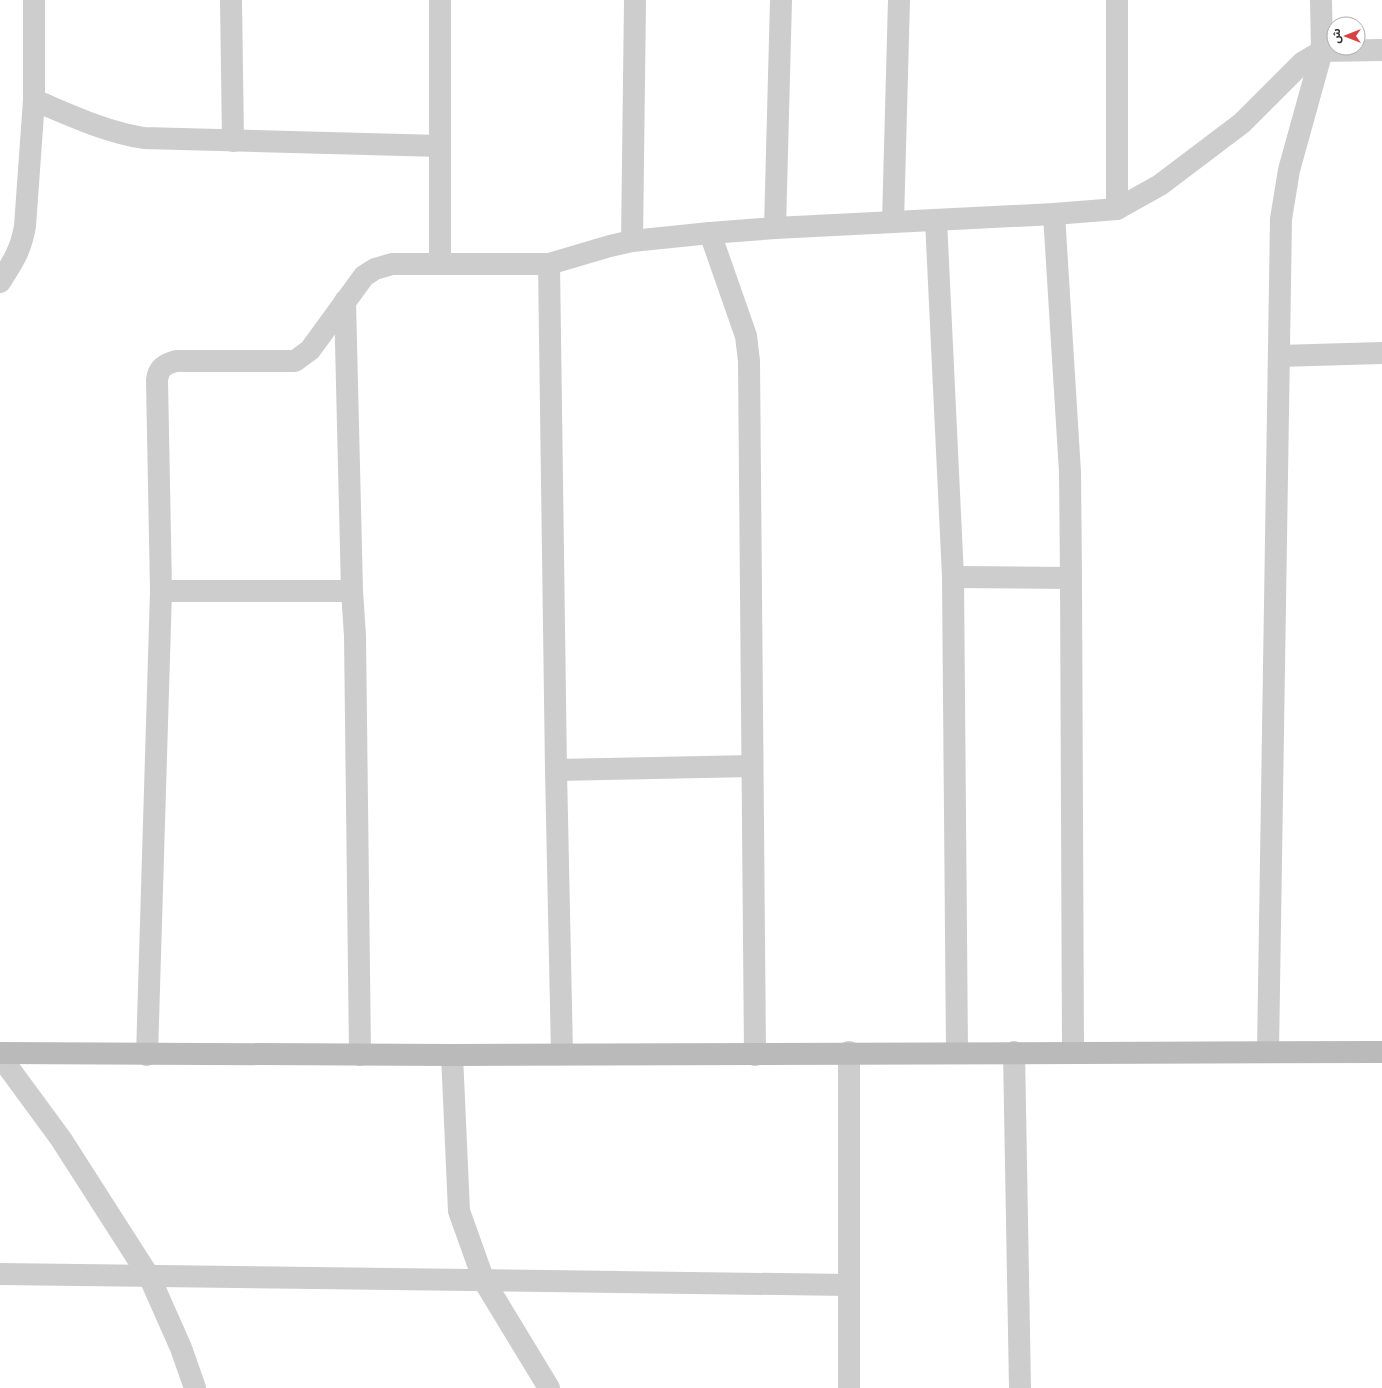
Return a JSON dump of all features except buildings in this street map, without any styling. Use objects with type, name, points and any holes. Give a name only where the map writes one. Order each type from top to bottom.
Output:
[{"type":"main road","points":[[0,1055],[755,1055],[849,1052],[1382,1052]]},
{"type":"street","points":[[0,282],[16,257],[22,244],[25,226],[34,100],[34,0]]},
{"type":"street","points":[[230,0],[233,142]]},
{"type":"street","points":[[440,0],[440,264]]},
{"type":"street","points":[[632,241],[635,0]]},
{"type":"street","points":[[775,228],[781,0]]},
{"type":"street","points":[[893,222],[899,0]]},
{"type":"street","points":[[1117,0],[1117,209]]},
{"type":"street","points":[[1268,1052],[1281,219],[1289,170],[1322,51],[1321,0]]},
{"type":"street","points":[[147,1055],[161,591],[158,373],[163,366],[176,360],[295,361],[310,350],[345,300],[364,276],[376,269],[392,264],[549,264],[632,241],[710,233],[775,228],[1054,214],[1117,209],[1160,185],[1242,123],[1302,63],[1322,51],[1382,50]]},
{"type":"street","points":[[34,100],[121,134],[144,138],[233,142],[440,146]]},
{"type":"street","points":[[1054,214],[1070,472],[1073,1052]]},
{"type":"street","points":[[936,220],[953,577],[957,1052]]},
{"type":"street","points":[[710,233],[744,328],[749,361],[755,1055]]},
{"type":"street","points":[[549,264],[556,770],[562,1054]]},
{"type":"street","points":[[345,300],[352,591],[355,636],[360,1055]]},
{"type":"street","points":[[1279,356],[1382,353]]},
{"type":"street","points":[[953,577],[1071,578]]},
{"type":"street","points":[[161,591],[352,591]]},
{"type":"street","points":[[556,770],[752,766]]},
{"type":"street","points":[[849,1052],[849,1388]]},
{"type":"street","points":[[1014,1052],[1020,1388]]},
{"type":"street","points":[[0,1055],[61,1139],[150,1278],[181,1348],[195,1388]]},
{"type":"street","points":[[452,1055],[459,1211],[484,1281],[549,1388]]},
{"type":"street","points":[[0,1274],[150,1278],[849,1285]]}]
